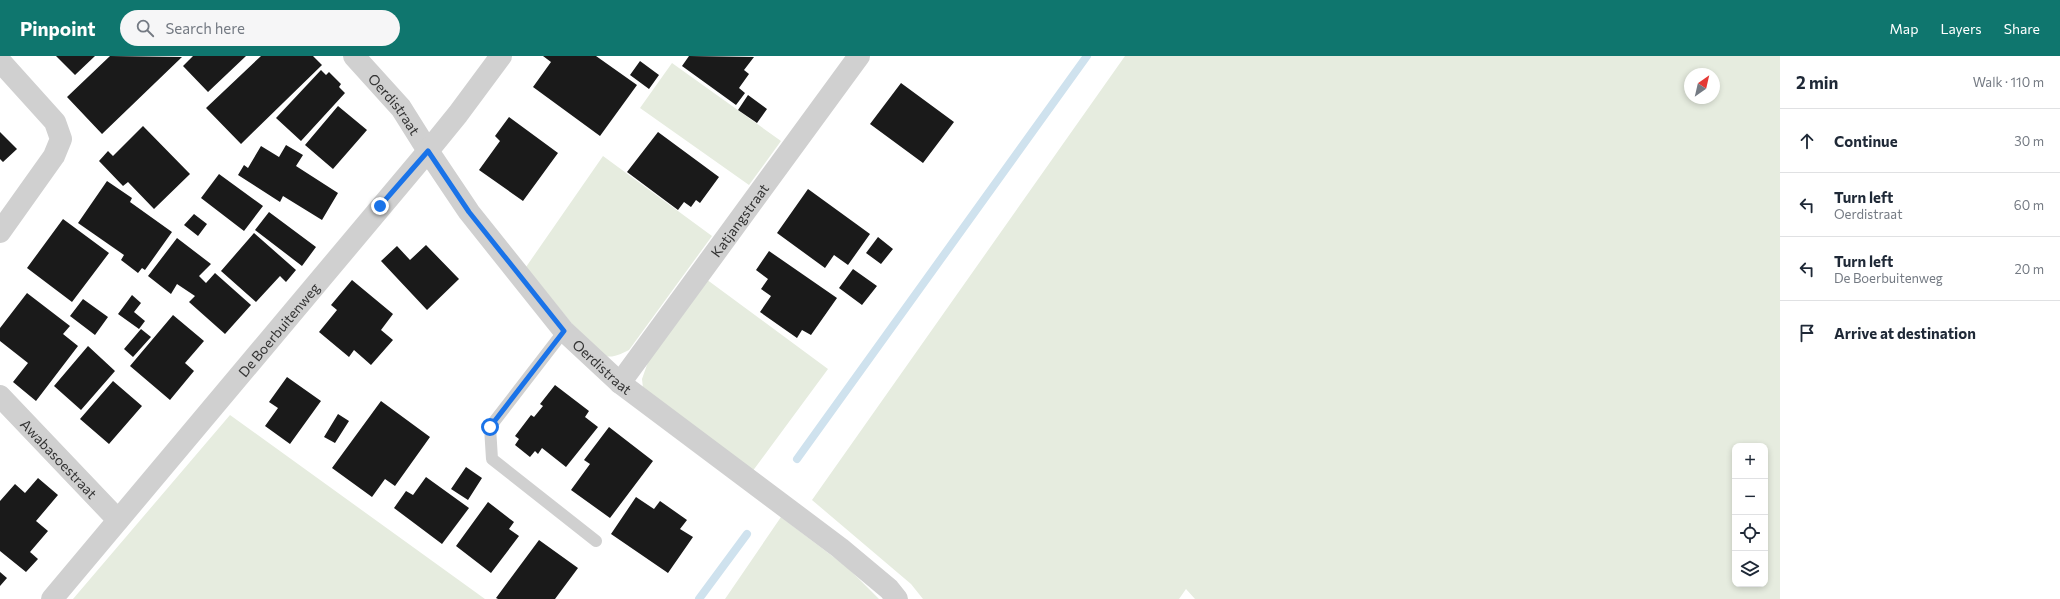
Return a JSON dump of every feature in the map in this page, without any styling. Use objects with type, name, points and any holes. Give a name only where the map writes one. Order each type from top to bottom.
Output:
[{"type":"street","name":"Oerdistraat","points":[[354,56],[401,108],[469,212],[564,331],[620,383],[840,548],[889,590],[897,599]]},
{"type":"street","name":"De Boerbuitenweg","points":[[52,599],[428,151],[458,114],[501,56]]},
{"type":"street","name":"Katjangstraat","points":[[620,383],[859,56]]},
{"type":"street","points":[[0,61],[55,122],[61,139],[54,156],[0,232]]},
{"type":"street","name":"Awabasoestraat","points":[[0,396],[118,520]]},
{"type":"lane","points":[[564,331],[490,427],[492,459],[596,541]]},
{"type":"shaded area","points":[[1125,56],[1780,56],[1780,599],[1195,599],[1186,589],[1179,599],[923,599],[911,584],[812,500]]},
{"type":"shaded area","points":[[672,63],[781,141],[749,185],[640,108]]},
{"type":"shaded area","points":[[603,156],[712,236],[629,350],[615,356],[607,356],[594,351],[526,267]]},
{"type":"shaded area","points":[[706,279],[828,369],[752,472],[643,388],[642,379],[648,362]]},
{"type":"shaded area","points":[[230,415],[485,599],[73,599]]},
{"type":"shaded area","points":[[781,517],[848,568],[879,599],[725,599]]},
{"type":"building","points":[[56,56],[95,56],[75,75]]},
{"type":"building","points":[[110,56],[182,57],[102,134],[67,97]]},
{"type":"building","points":[[193,56],[246,56],[208,92],[183,66]]},
{"type":"building","points":[[261,56],[313,56],[322,65],[241,144],[206,108]]},
{"type":"building","points":[[543,56],[596,56],[637,85],[600,136],[533,87],[551,62]]},
{"type":"building","points":[[689,56],[754,57],[744,70],[749,74],[739,88],[745,93],[736,105],[682,66]]},
{"type":"building","points":[[640,61],[659,75],[649,89],[630,75]]},
{"type":"building","points":[[321,70],[326,75],[329,72],[341,84],[339,87],[345,93],[301,141],[276,118]]},
{"type":"building","points":[[901,83],[954,122],[923,163],[870,124]]},
{"type":"building","points":[[748,95],[767,109],[757,123],[738,110]]},
{"type":"building","points":[[338,106],[367,130],[333,169],[305,145]]},
{"type":"building","points":[[509,117],[558,153],[523,201],[479,170],[500,141],[495,136]]},
{"type":"building","points":[[143,126],[190,174],[154,209],[128,182],[123,186],[99,161],[108,151],[113,156]]},
{"type":"building","points":[[0,132],[17,149],[3,162],[0,159]]},
{"type":"building","points":[[658,132],[719,177],[700,203],[696,200],[691,207],[684,202],[678,210],[627,172]]},
{"type":"building","points":[[286,145],[303,155],[296,166],[338,193],[322,220],[283,196],[280,202],[238,175],[244,165],[248,168],[261,146],[279,157]]},
{"type":"building","points":[[219,174],[263,206],[244,231],[201,198]]},
{"type":"building","points":[[107,181],[132,198],[130,202],[172,232],[145,270],[142,268],[138,273],[121,260],[124,255],[78,223]]},
{"type":"building","points":[[808,189],[870,234],[848,265],[834,255],[825,268],[777,233]]},
{"type":"building","points":[[269,212],[316,247],[302,266],[255,230]]},
{"type":"building","points":[[194,214],[207,224],[198,236],[184,225]]},
{"type":"building","points":[[63,219],[109,253],[72,302],[27,268]]},
{"type":"building","points":[[254,233],[296,270],[286,282],[280,276],[256,302],[221,271]]},
{"type":"building","points":[[878,237],[893,249],[881,264],[866,253]]},
{"type":"building","points":[[177,238],[211,264],[199,276],[206,283],[215,273],[251,305],[225,334],[189,302],[195,296],[177,284],[171,294],[148,276]]},
{"type":"building","points":[[426,245],[459,279],[427,310],[381,261],[397,246],[410,260]]},
{"type":"building","points":[[769,251],[837,298],[811,335],[802,330],[797,338],[760,312],[771,296],[761,289],[768,279],[756,270]]},
{"type":"building","points":[[853,269],[877,286],[862,305],[839,288]]},
{"type":"building","points":[[352,280],[393,314],[381,330],[393,340],[371,365],[354,350],[349,357],[319,332],[337,310],[331,305]]},
{"type":"building","points":[[27,293],[70,326],[63,334],[78,346],[36,401],[13,382],[28,363],[0,341],[0,328]]},
{"type":"building","points":[[132,295],[141,303],[134,312],[145,321],[139,329],[118,314]]},
{"type":"building","points":[[83,299],[108,317],[95,335],[70,316]]},
{"type":"building","points":[[173,315],[204,341],[185,363],[194,371],[170,400],[130,366]]},
{"type":"building","points":[[141,329],[151,337],[133,357],[124,349]]},
{"type":"building","points":[[88,346],[115,371],[81,410],[54,386]]},
{"type":"building","points":[[287,377],[321,401],[290,444],[265,426],[278,408],[269,402]]},
{"type":"building","points":[[113,381],[142,406],[109,444],[80,419]]},
{"type":"building","points":[[555,385],[589,411],[585,417],[598,427],[566,467],[542,448],[538,454],[535,451],[530,457],[515,445],[519,439],[515,436],[531,415],[534,417],[543,406],[540,404]]},
{"type":"building","points":[[381,401],[430,437],[395,486],[385,479],[372,497],[332,468]]},
{"type":"building","points":[[338,414],[349,421],[335,443],[324,437]]},
{"type":"building","points":[[609,427],[653,461],[610,518],[571,490],[590,464],[584,460]]},
{"type":"building","points":[[466,467],[482,478],[468,500],[451,489]]},
{"type":"building","points":[[426,477],[469,508],[442,544],[394,508],[406,491],[413,495]]},
{"type":"building","points":[[38,478],[58,495],[36,521],[48,531],[30,552],[38,559],[26,572],[0,551],[0,501],[15,484],[25,493]]},
{"type":"building","points":[[636,497],[654,509],[660,501],[687,520],[680,529],[693,537],[668,573],[611,534]]},
{"type":"building","points":[[488,502],[514,522],[509,529],[519,536],[491,573],[456,546]]},
{"type":"building","points":[[539,540],[578,568],[555,599],[496,598]]},
{"type":"building","points":[[0,572],[7,578],[0,586]]},
{"type":"waterway","points":[[797,459],[1087,56]]},
{"type":"waterway","points":[[699,599],[747,534]]},
{"type":"route","points":[[380,206],[428,151],[469,212],[564,331],[490,427]]}]
